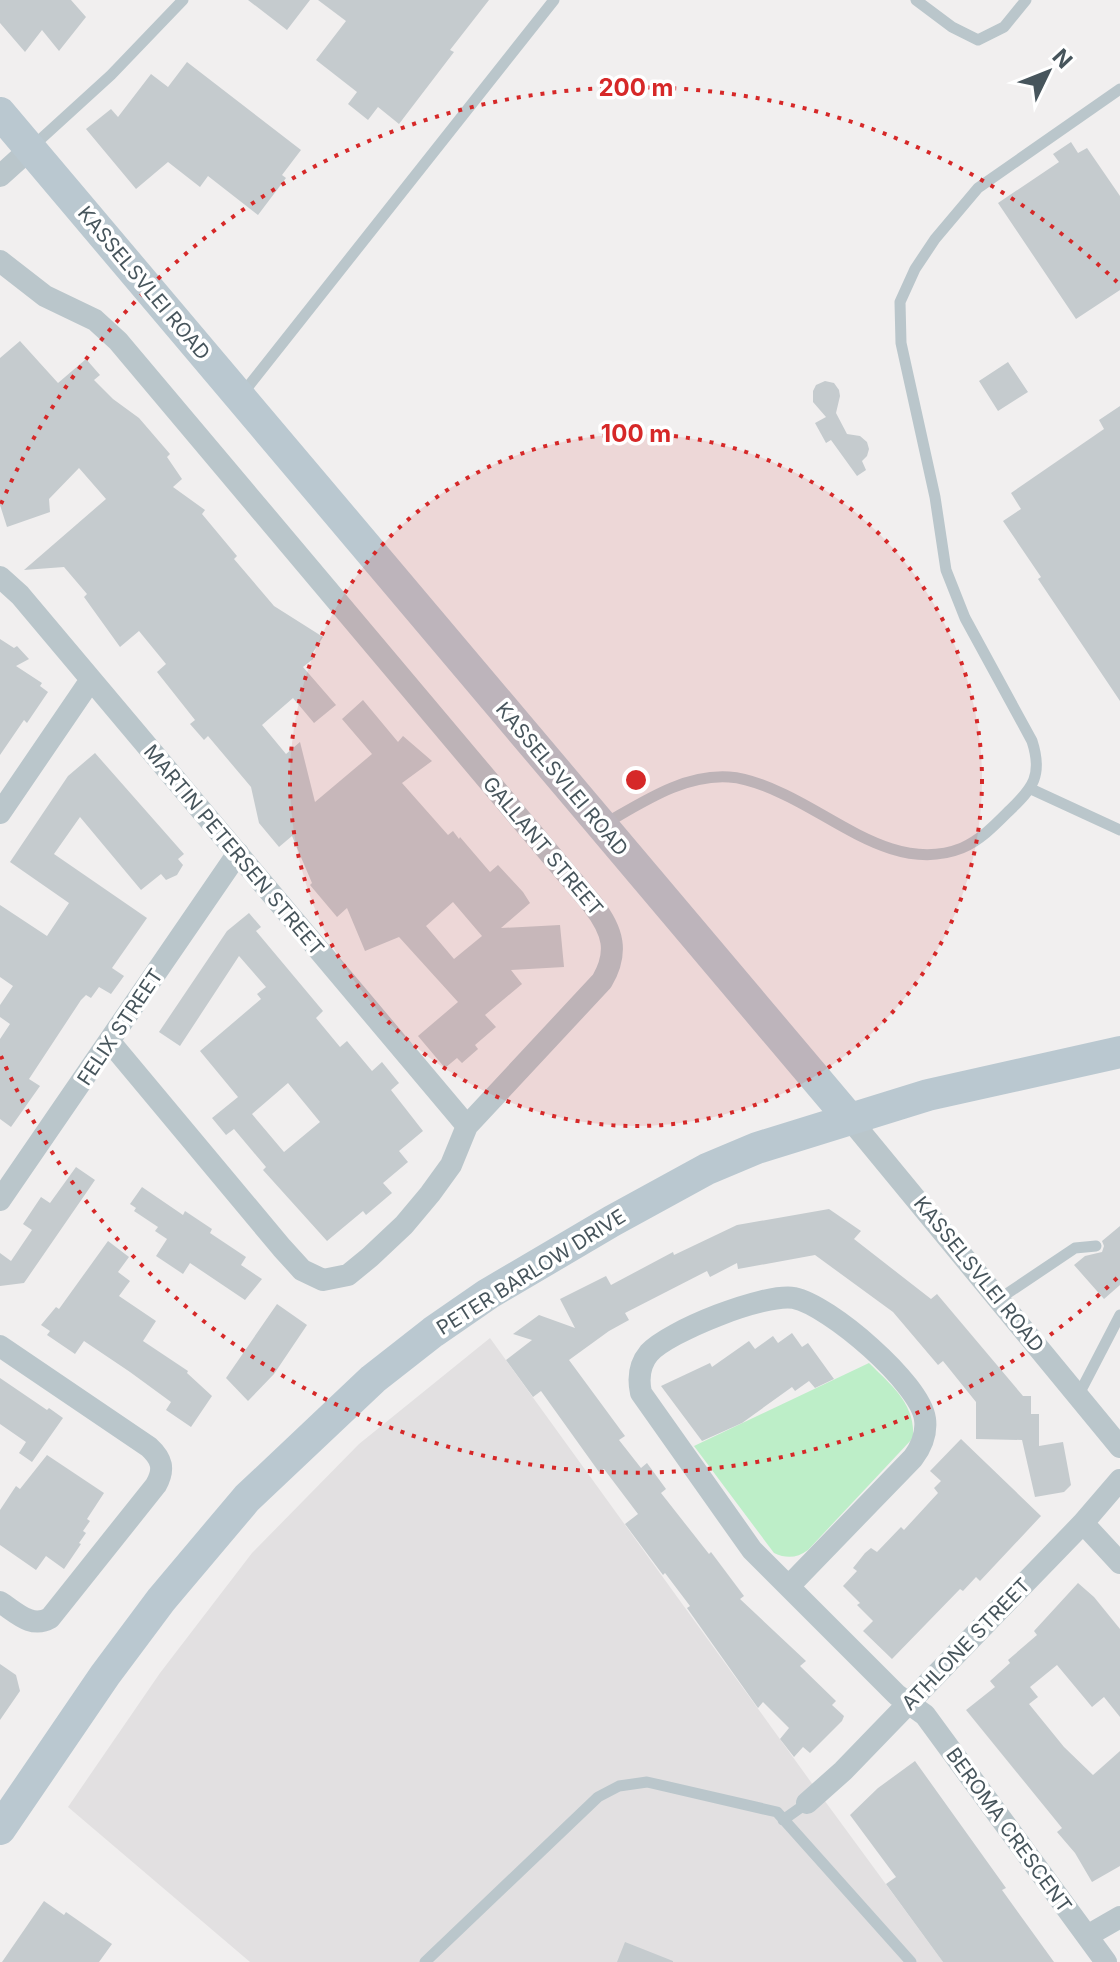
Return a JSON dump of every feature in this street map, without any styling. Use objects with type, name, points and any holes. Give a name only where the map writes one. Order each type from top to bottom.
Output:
[{"type":"street","name":"KASSELSVLEI ROAD","points":[[0,113],[849,1118],[1120,1447]]},
{"type":"street","points":[[0,176],[30,149]]},
{"type":"street","name":"GALLANT STREET","points":[[0,261],[45,296],[95,320],[118,341],[583,893],[608,925],[613,938],[614,954],[602,981],[467,1126],[451,1165],[404,1225],[348,1275],[323,1280],[302,1270],[110,1042]]},
{"type":"street","name":"MARTIN PETERSEN STREET","points":[[0,577],[20,595],[467,1126]]},
{"type":"street","points":[[0,813],[90,681]]},
{"type":"street","name":"FELIX STREET","points":[[0,1200],[238,853]]},
{"type":"street","name":"PETER BARLOW DRIVE","points":[[0,1829],[105,1675],[161,1600],[247,1498],[373,1379],[433,1332],[488,1294],[612,1221],[707,1169],[757,1148],[928,1095],[1120,1052]]},
{"type":"street","points":[[781,1297],[816,1305],[873,1349],[916,1396],[925,1418],[923,1441],[913,1458],[789,1586],[752,1550],[646,1402],[639,1383],[643,1363],[656,1347],[722,1312],[781,1297]]},
{"type":"street","points":[[0,1346],[149,1447],[159,1457],[162,1466],[156,1485],[50,1618],[42,1623],[33,1623],[0,1602]]},
{"type":"street","name":"ATHLONE STREET","points":[[807,1803],[909,1703],[1083,1523],[1120,1480]]},
{"type":"street","points":[[1083,1523],[1120,1563]]},
{"type":"street","name":"BEROMA CRESCENT","points":[[789,1586],[925,1715],[1106,1962]]},
{"type":"street","points":[[1087,1936],[1120,1917]]},
{"type":"lane","points":[[30,149],[111,75],[183,0]]},
{"type":"lane","points":[[240,397],[554,0]]},
{"type":"lane","points":[[916,0],[952,27],[978,40],[1004,27],[1026,0]]},
{"type":"lane","points":[[602,826],[689,781],[732,776],[800,801],[869,841],[911,853],[942,853],[962,848],[982,837],[1031,789],[1037,762],[1032,741],[965,618],[946,570],[935,497],[901,343],[900,302],[915,269],[935,239],[978,188],[1120,89]]},
{"type":"lane","points":[[1031,789],[1120,830]]},
{"type":"lane","points":[[999,1299],[1075,1248],[1096,1246]]},
{"type":"lane","points":[[1078,1396],[1120,1315]]},
{"type":"lane","points":[[425,1962],[589,1805],[619,1786],[647,1782],[777,1812],[911,1962]]},
{"type":"lane","points":[[783,1820],[807,1803]]},
{"type":"shaded area","points":[[490,1338],[943,1962],[250,1962],[68,1807],[160,1673],[252,1553],[359,1444]]},
{"type":"green space","points":[[869,1363],[906,1405],[913,1426],[913,1438],[808,1550],[792,1557],[774,1553],[694,1446]]},
{"type":"building","points":[[0,0],[71,0],[86,17],[59,51],[42,30],[25,52],[0,23]]},
{"type":"building","points":[[248,0],[310,0],[287,30]]},
{"type":"building","points":[[318,0],[489,0],[399,124],[378,107],[368,120],[348,104],[357,92],[316,60],[346,21]]},
{"type":"building","points":[[187,62],[301,150],[282,175],[286,178],[258,215],[208,176],[200,187],[168,162],[136,189],[86,129],[111,109],[118,117],[151,74],[168,87]]},
{"type":"building","points":[[1071,142],[1078,153],[1087,148],[1120,196],[1120,290],[1076,319],[998,203],[1059,162],[1053,154]]},
{"type":"building","points":[[20,341],[58,383],[86,359],[100,375],[94,380],[139,418],[170,454],[167,457],[182,479],[173,487],[205,510],[202,514],[237,556],[234,559],[274,606],[323,637],[312,654],[313,659],[303,667],[336,705],[314,723],[293,698],[262,725],[286,754],[300,742],[315,802],[372,754],[342,719],[363,700],[398,742],[403,736],[432,761],[402,783],[448,835],[453,831],[460,837],[490,872],[498,865],[530,903],[501,928],[560,925],[564,967],[511,970],[522,984],[485,1015],[496,1027],[475,1045],[478,1049],[462,1063],[457,1058],[445,1068],[418,1036],[458,1002],[399,937],[365,951],[347,908],[337,917],[310,885],[312,883],[292,836],[279,847],[259,823],[251,787],[208,736],[204,740],[190,724],[195,720],[157,672],[166,664],[139,631],[120,647],[84,597],[87,594],[64,567],[24,570],[106,499],[79,468],[49,499],[50,512],[7,527],[0,505],[0,358]],"holes":[[[453,902],[482,936],[454,959],[426,926]]]},
{"type":"building","points":[[1008,362],[1028,392],[998,411],[979,381]]},
{"type":"building","points":[[825,381],[834,383],[839,390],[836,413],[847,434],[860,436],[867,442],[869,449],[862,461],[866,470],[857,476],[831,440],[826,443],[815,423],[826,417],[813,402],[813,391],[816,385]]},
{"type":"building","points":[[1120,406],[1120,701],[1003,521],[1021,509],[1011,493],[1104,429],[1099,420]]},
{"type":"building","points":[[0,639],[14,648],[17,646],[29,659],[16,666],[42,683],[40,686],[48,692],[0,755]]},
{"type":"building","points":[[95,753],[184,854],[178,859],[183,865],[177,875],[166,880],[161,874],[141,890],[80,817],[54,854],[147,918],[112,968],[124,976],[111,994],[99,987],[91,998],[86,995],[81,1000],[29,1079],[40,1086],[11,1127],[0,1119],[0,1039],[10,1024],[0,1017],[0,1005],[13,986],[0,977],[0,905],[47,936],[69,903],[10,862],[68,776]]},
{"type":"building","points":[[249,913],[261,927],[256,931],[323,1011],[316,1018],[340,1047],[347,1041],[372,1071],[382,1062],[399,1083],[391,1090],[423,1131],[399,1151],[408,1162],[383,1183],[392,1193],[366,1215],[363,1211],[327,1241],[263,1170],[266,1167],[234,1129],[226,1135],[212,1118],[238,1097],[200,1051],[261,999],[257,994],[266,987],[239,956],[180,1046],[159,1032],[227,931]],"holes":[[[288,1083],[320,1122],[284,1152],[252,1114]]]},
{"type":"building","points":[[76,1167],[95,1180],[24,1283],[0,1286],[0,1253],[11,1261],[32,1230],[23,1224],[41,1197],[50,1203]]},
{"type":"building","points":[[142,1187],[183,1215],[185,1211],[212,1229],[210,1233],[246,1257],[241,1265],[262,1279],[245,1300],[190,1263],[183,1274],[156,1256],[167,1239],[155,1231],[158,1227],[134,1211],[136,1208],[130,1204]]},
{"type":"building","points":[[829,1209],[861,1231],[854,1239],[931,1299],[937,1294],[1023,1396],[1031,1396],[1031,1414],[1039,1414],[1039,1446],[1063,1442],[1071,1485],[1064,1492],[1035,1497],[1022,1440],[976,1439],[976,1402],[943,1361],[938,1365],[893,1312],[815,1255],[738,1269],[737,1263],[710,1277],[707,1271],[625,1313],[629,1320],[569,1360],[625,1436],[619,1440],[641,1468],[647,1463],[666,1489],[661,1493],[744,1596],[740,1599],[806,1661],[800,1666],[836,1701],[832,1705],[844,1716],[842,1721],[810,1753],[803,1747],[794,1757],[780,1739],[789,1728],[763,1702],[758,1708],[687,1608],[690,1606],[625,1524],[638,1514],[604,1469],[599,1472],[541,1391],[533,1397],[506,1360],[532,1340],[513,1334],[539,1315],[575,1328],[560,1299],[606,1276],[611,1285],[673,1252],[674,1255],[737,1225]]},
{"type":"building","points":[[1120,1226],[1120,1285],[1104,1299],[1074,1265],[1085,1256],[1102,1252],[1102,1241]]},
{"type":"building","points":[[108,1241],[129,1257],[118,1272],[130,1281],[119,1296],[156,1321],[143,1341],[188,1371],[212,1396],[191,1427],[166,1410],[171,1402],[130,1372],[84,1341],[75,1354],[47,1335],[50,1331],[41,1325],[56,1307],[59,1309]]},
{"type":"building","points":[[277,1304],[307,1325],[274,1374],[248,1401],[226,1378]]},
{"type":"building","points":[[792,1333],[802,1347],[808,1343],[834,1379],[815,1388],[809,1381],[795,1391],[792,1387],[742,1423],[702,1441],[661,1386],[710,1363],[712,1367],[749,1341],[755,1349],[773,1336],[778,1343]]},
{"type":"building","points":[[0,1378],[63,1418],[32,1462],[19,1453],[26,1442],[0,1424]]},
{"type":"building","points":[[961,1439],[1041,1516],[980,1581],[976,1577],[963,1591],[960,1589],[892,1659],[863,1631],[873,1621],[843,1586],[857,1571],[853,1568],[865,1553],[871,1548],[877,1552],[901,1527],[904,1530],[938,1493],[934,1488],[941,1481],[930,1471]]},
{"type":"building","points":[[47,1455],[104,1493],[87,1519],[90,1521],[83,1531],[86,1533],[81,1544],[64,1569],[46,1556],[36,1570],[0,1545],[0,1510],[16,1486],[20,1489]]},
{"type":"building","points":[[1078,1583],[1120,1629],[1120,1717],[1104,1697],[1092,1707],[1057,1665],[1030,1687],[1038,1697],[1029,1704],[1064,1747],[1093,1775],[1120,1751],[1120,1866],[1092,1882],[1075,1853],[1057,1832],[1062,1828],[966,1710],[995,1687],[990,1681],[1010,1663],[1008,1660],[1037,1635],[1034,1631]]},
{"type":"building","points":[[0,1664],[16,1675],[20,1691],[0,1720]]},
{"type":"building","points":[[915,1761],[1006,1888],[1002,1890],[1054,1962],[943,1962],[886,1884],[896,1877],[850,1815],[878,1788]]},
{"type":"building","points":[[44,1901],[64,1915],[66,1912],[112,1944],[99,1962],[2,1962]]},
{"type":"building","points":[[625,1942],[673,1961],[673,1962],[617,1962]]}]
